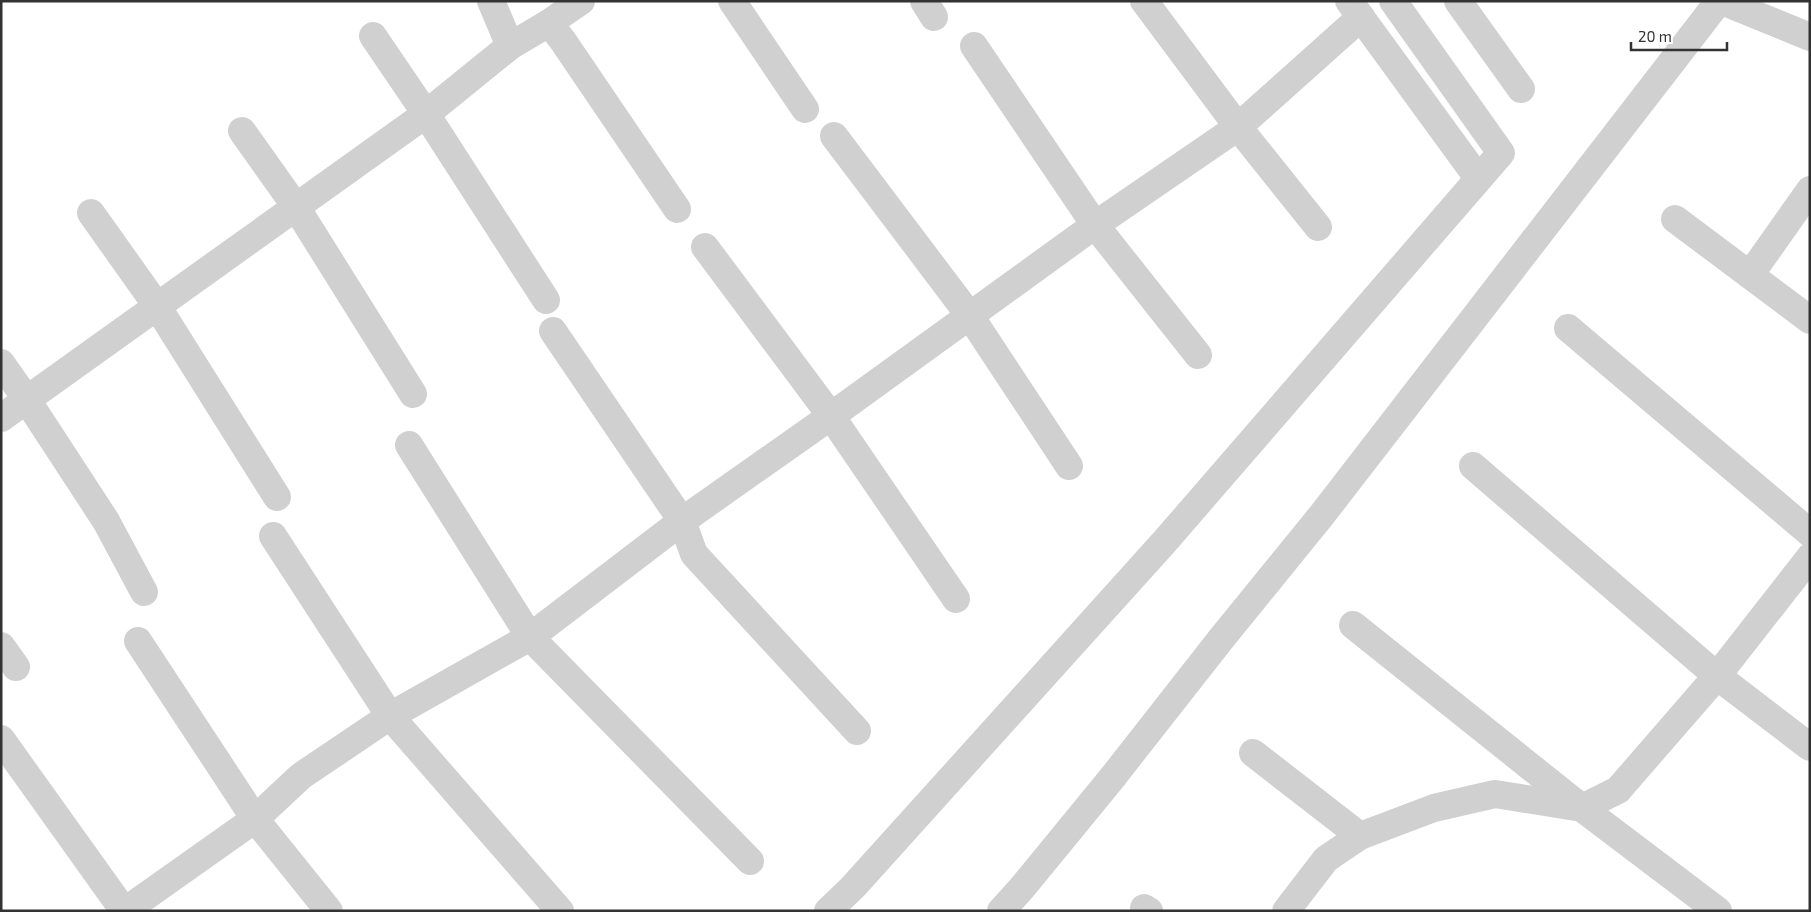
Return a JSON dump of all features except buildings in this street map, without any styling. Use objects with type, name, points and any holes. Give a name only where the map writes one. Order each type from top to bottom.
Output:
[{"type":"street","points":[[491,1],[510,46]]},
{"type":"street","points":[[1,418],[426,114],[510,46],[549,24],[581,1]]},
{"type":"street","points":[[732,1],[806,109]]},
{"type":"street","points":[[1144,1],[1238,126],[1318,227]]},
{"type":"street","points":[[828,911],[853,888],[1166,540],[1501,152],[1393,1]]},
{"type":"street","points":[[1458,1],[1520,89]]},
{"type":"street","points":[[1001,911],[1112,778],[1220,638],[1321,516],[1721,1],[1810,37]]},
{"type":"street","points":[[1,739],[125,911],[255,819],[301,776],[390,716],[530,637],[682,521],[1095,225],[1238,126],[1355,9],[1478,178]]},
{"type":"street","points":[[549,24],[563,41],[677,209]]},
{"type":"street","points":[[373,36],[426,114],[546,300]]},
{"type":"street","points":[[974,46],[1095,225],[1198,355]]},
{"type":"street","points":[[242,131],[296,207],[413,394]]},
{"type":"street","points":[[834,136],[970,316],[1069,466]]},
{"type":"street","points":[[1750,275],[1810,190]]},
{"type":"street","points":[[91,213],[157,306],[277,496]]},
{"type":"street","points":[[1675,219],[1810,320]]},
{"type":"street","points":[[706,247],[831,416],[956,599]]},
{"type":"street","points":[[1568,328],[1810,533]]},
{"type":"street","points":[[553,331],[682,521],[694,554],[857,732]]},
{"type":"street","points":[[1,363],[106,521],[144,592]]},
{"type":"street","points":[[409,445],[530,637],[750,861]]},
{"type":"street","points":[[1473,466],[1717,676],[1810,747]]},
{"type":"street","points":[[273,536],[390,716],[560,911]]},
{"type":"street","points":[[1286,911],[1326,859],[1360,836],[1434,808],[1495,794],[1582,808],[1618,790],[1717,676],[1810,556]]},
{"type":"street","points":[[1353,625],[1582,808],[1718,911]]},
{"type":"street","points":[[138,642],[255,819],[329,911]]},
{"type":"street","points":[[1253,753],[1360,836]]}]
